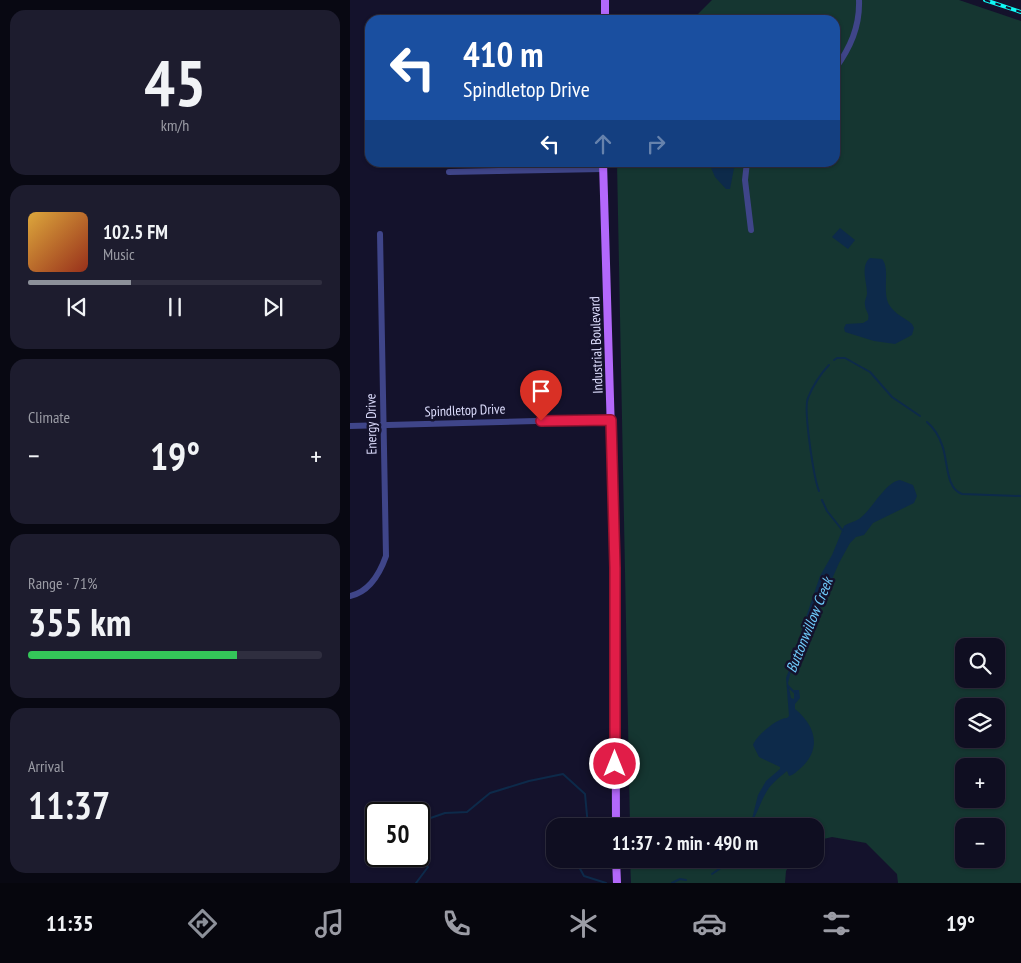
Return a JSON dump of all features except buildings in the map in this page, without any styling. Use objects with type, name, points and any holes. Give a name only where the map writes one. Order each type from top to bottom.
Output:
[{"type":"main road","points":[[605,0],[605,15]]},
{"type":"main road","name":"Industrial Boulevard","points":[[603,167],[615,568],[616,818]]},
{"type":"main road","points":[[616,868],[617,883]]},
{"type":"street","points":[[840,62],[855,34],[859,0]]},
{"type":"street","points":[[449,172],[577,167]]},
{"type":"street","points":[[746,167],[746,193],[752,230]]},
{"type":"street","name":"Energy Drive","points":[[350,596],[373,582],[382,568],[386,556],[380,234]]},
{"type":"street","name":"Spindletop Drive","points":[[350,426],[611,420]]},
{"type":"green space","points":[[712,0],[959,0],[1021,21],[1021,883],[898,883],[897,874],[866,843],[832,837],[824,839],[824,818],[630,818],[617,167],[840,167],[840,15],[697,15]]},
{"type":"green space","points":[[630,868],[788,868],[785,883],[631,883]]},
{"type":"water","points":[[711,167],[734,167],[730,189],[726,189],[715,177]]},
{"type":"water","points":[[840,228],[855,240],[848,249],[832,237]]},
{"type":"water","points":[[870,258],[882,259],[885,263],[887,301],[897,314],[912,324],[914,328],[912,335],[895,344],[874,341],[845,332],[846,324],[863,323],[868,320],[865,307],[867,293],[865,265]]},
{"type":"water","points":[[900,480],[913,485],[917,496],[914,503],[873,523],[864,535],[856,537],[850,543],[822,602],[813,635],[804,646],[791,671],[788,683],[791,698],[794,699],[794,690],[799,690],[800,698],[795,704],[795,709],[802,715],[811,729],[814,737],[812,752],[808,760],[796,773],[789,776],[787,771],[769,788],[752,818],[758,795],[766,781],[780,769],[780,767],[759,757],[753,745],[767,728],[789,716],[786,678],[798,651],[802,629],[820,576],[832,555],[844,526],[864,515],[894,482]]},
{"type":"waterway","name":"Buttonwillow Creek","points":[[834,360],[845,358],[870,372],[892,397],[920,416]]},
{"type":"waterway","name":"Buttonwillow Creek","points":[[819,491],[814,473],[807,405],[814,385],[829,365]]},
{"type":"waterway","name":"Buttonwillow Creek","points":[[927,422],[938,435],[944,451],[950,480],[957,491],[962,494],[1021,496]]},
{"type":"waterway","name":"Buttonwillow Creek","points":[[822,500],[827,511],[843,531]]},
{"type":"waterway","name":"Buttonwillow Creek","points":[[788,686],[795,693]]},
{"type":"waterway","name":"Buttonwillow Creek","points":[[430,818],[445,813],[467,812],[490,793],[529,781],[563,774],[585,794],[587,818]]},
{"type":"waterway","name":"Buttonwillow Creek","points":[[416,883],[428,867]]},
{"type":"waterway","name":"Buttonwillow Creek","points":[[580,868],[584,876],[606,883]]},
{"type":"waterway","name":"Buttonwillow Creek","points":[[712,874],[721,868]]},
{"type":"waterway","name":"Buttonwillow Creek","points":[[672,883],[680,879],[686,880]]},
{"type":"railway","points":[[985,0],[1021,12]]},
{"type":"route","points":[[541,421],[611,420],[615,568],[615,764]]}]
